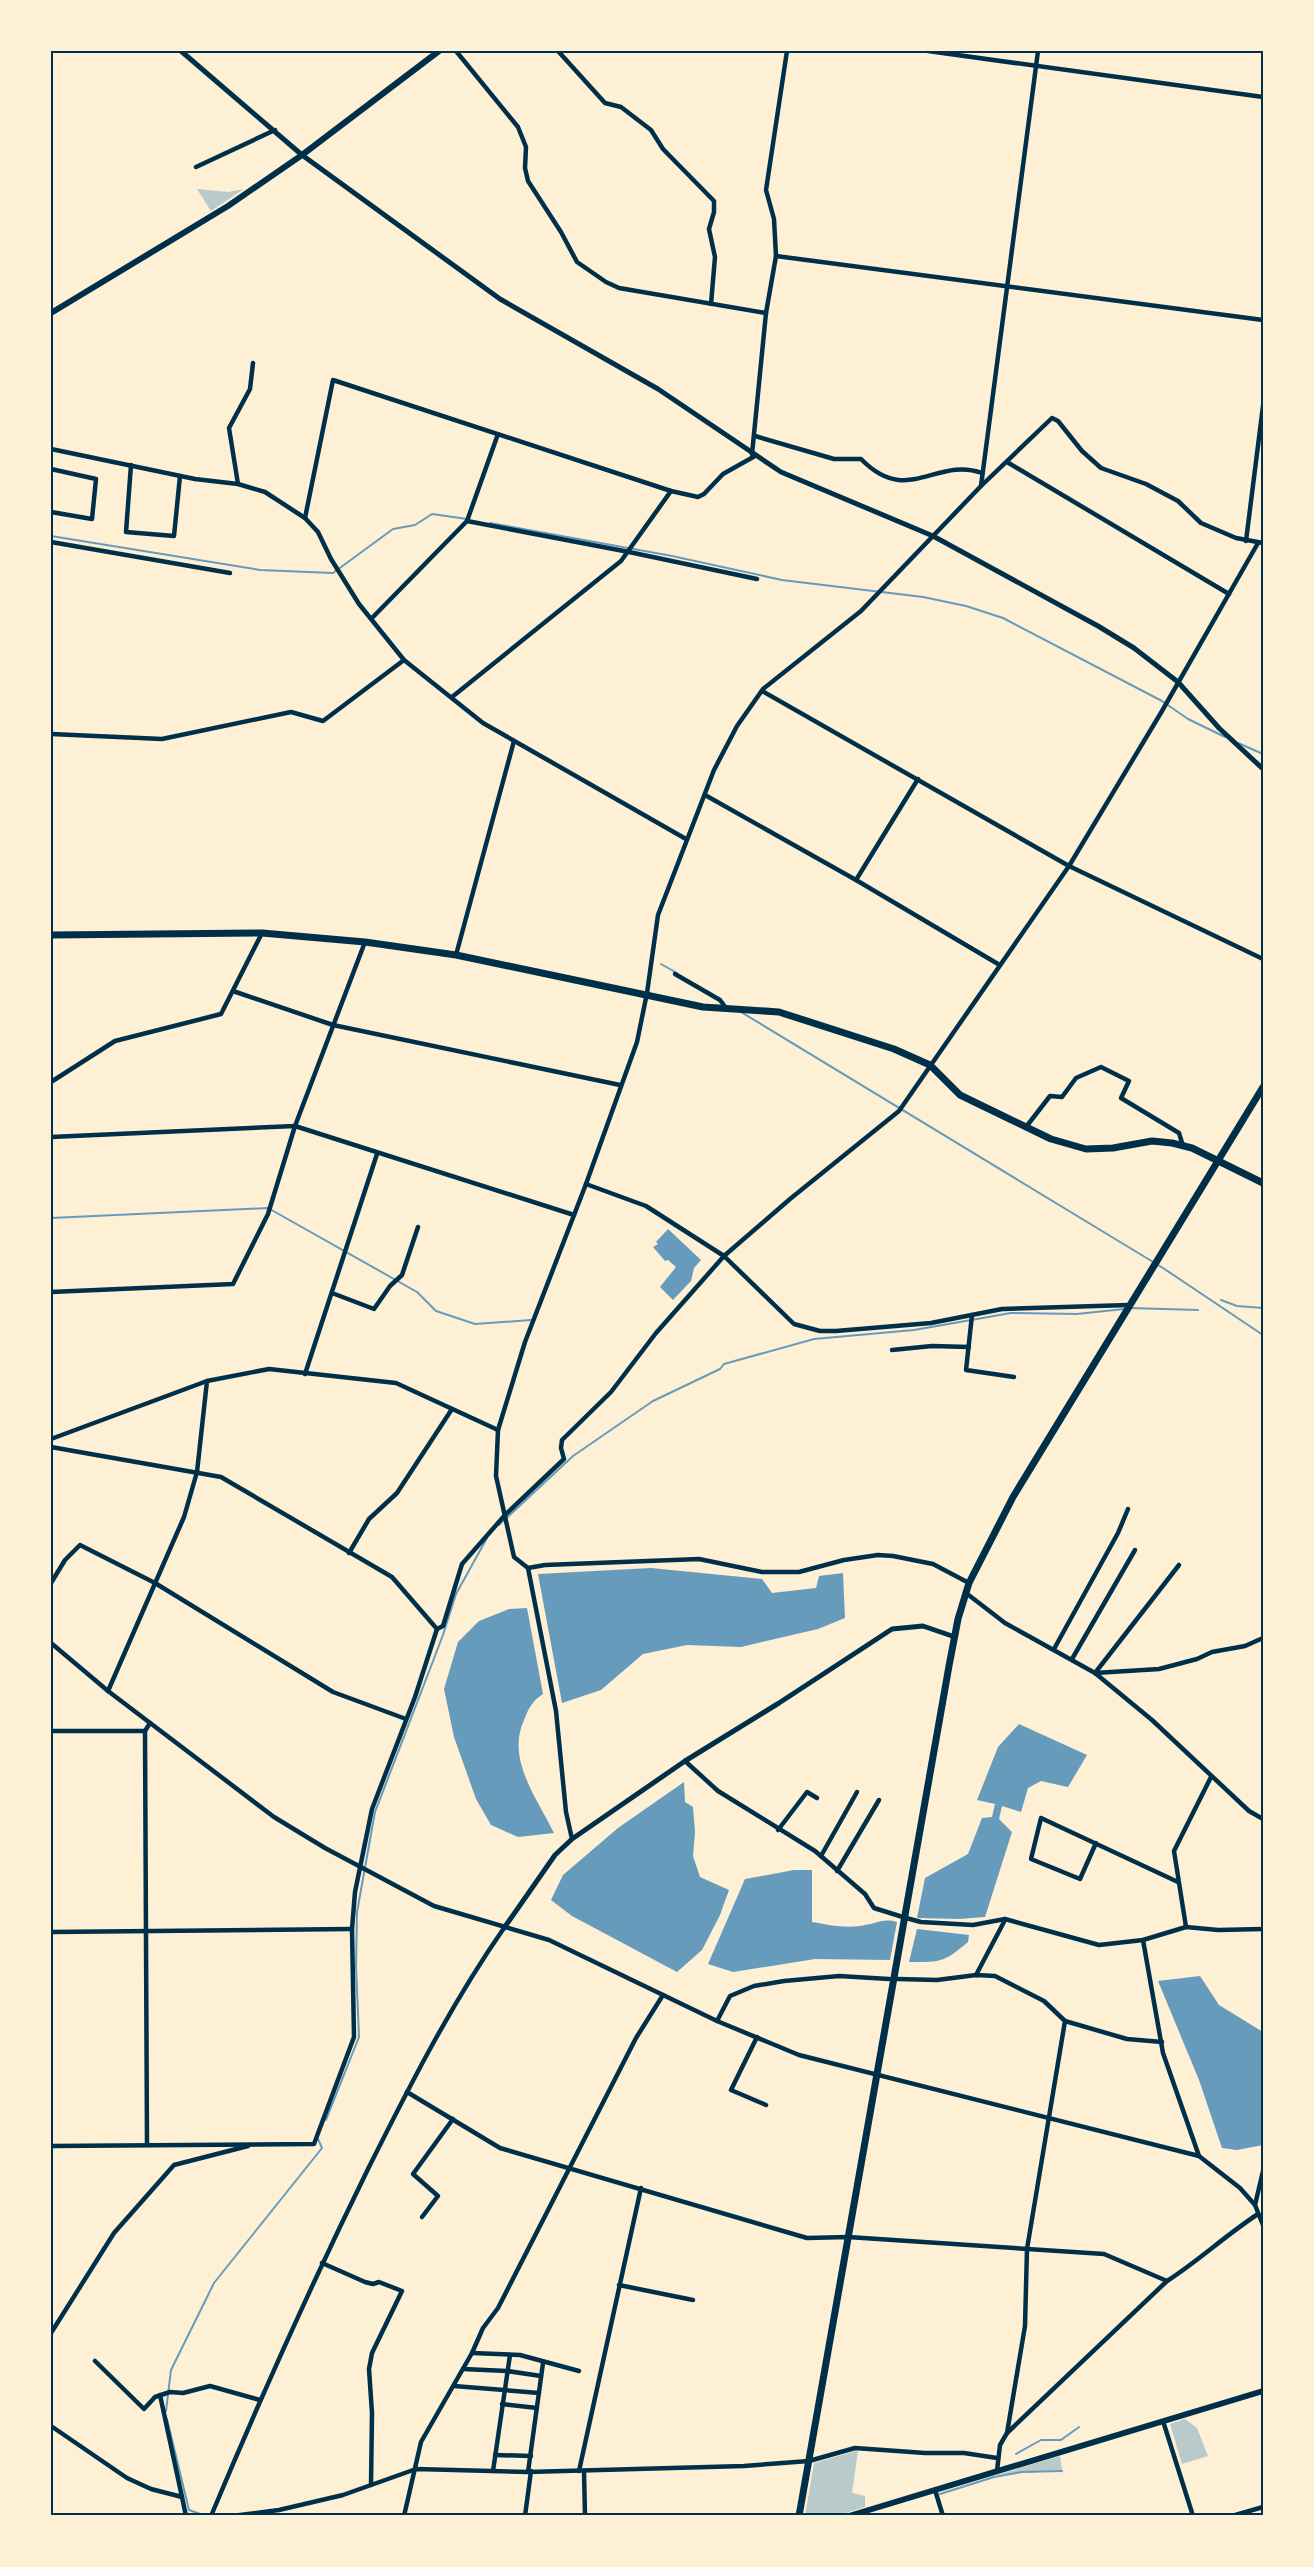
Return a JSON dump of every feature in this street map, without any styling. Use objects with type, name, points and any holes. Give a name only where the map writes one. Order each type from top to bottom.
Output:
[{"type":"main road","points":[[51,313],[228,206],[302,155],[439,51]]},
{"type":"main road","points":[[51,935],[262,933],[365,942],[456,955],[647,993],[703,1007],[779,1012],[894,1049],[930,1065],[960,1095],[1051,1139],[1086,1149],[1113,1148],[1152,1141],[1184,1146],[1219,1160],[1263,1183]]},
{"type":"main road","points":[[799,2516],[955,1637],[969,1583],[1013,1497],[1263,1087]]},
{"type":"main road","points":[[849,2516],[1263,2391]]},
{"type":"street","points":[[181,51],[195,65],[275,129],[302,155],[500,299],[658,389],[753,455],[802,482],[933,536],[1134,648],[1178,682],[1256,766],[1263,769]]},
{"type":"street","points":[[456,51],[518,127],[526,147],[525,168],[528,181],[561,232],[577,262],[619,288],[766,313]]},
{"type":"street","points":[[558,51],[605,103],[621,107],[651,130],[663,149],[714,201],[710,229],[715,257],[711,304]]},
{"type":"street","points":[[753,455],[766,313],[776,256],[774,219],[766,190],[787,51]]},
{"type":"street","points":[[928,51],[1036,64],[1263,97]]},
{"type":"street","points":[[981,486],[1038,51]]},
{"type":"street","points":[[196,167],[275,129]]},
{"type":"street","points":[[776,256],[1263,320]]},
{"type":"street","points":[[238,484],[229,428],[249,389],[253,363]]},
{"type":"street","points":[[305,518],[333,380],[671,491],[698,497],[704,494],[723,474],[753,455]]},
{"type":"street","points":[[1246,541],[1263,406]]},
{"type":"street","points":[[51,2146],[314,2144],[354,2037],[352,1929],[355,1892],[372,1809],[437,1629],[443,1626],[462,1564],[505,1515],[564,1459],[561,1448],[562,1440],[610,1392],[656,1333],[724,1256],[898,1111],[998,964],[1069,866],[1261,543],[1246,541],[1201,524],[1178,501],[1146,484],[1101,468],[1082,451],[1058,421],[1052,418],[981,486],[861,611],[762,691],[737,726],[714,770],[658,915],[647,993],[637,1042],[586,1184],[525,1342],[498,1430],[496,1476],[505,1515],[514,1557],[528,1568],[556,1711],[566,1812],[572,1839]]},
{"type":"street","points":[[372,618],[466,521],[498,434]]},
{"type":"street","points":[[755,436],[834,459],[861,459],[874,472],[893,479],[911,482],[942,472],[972,469],[982,473]]},
{"type":"street","points":[[51,449],[180,476],[238,484],[265,492],[305,518],[318,532],[336,568],[359,604],[404,660],[483,723],[686,839]]},
{"type":"street","points":[[1007,462],[1229,594]]},
{"type":"street","points":[[131,465],[126,532],[174,536],[180,476]]},
{"type":"street","points":[[51,469],[96,479],[92,519],[51,512]]},
{"type":"street","points":[[452,697],[621,561],[671,491]]},
{"type":"street","points":[[466,521],[757,579]]},
{"type":"street","points":[[51,542],[230,573]]},
{"type":"street","points":[[51,734],[162,739],[291,712],[323,721],[404,660]]},
{"type":"street","points":[[762,691],[1069,866],[1263,959]]},
{"type":"street","points":[[456,955],[514,741]]},
{"type":"street","points":[[856,880],[918,779]]},
{"type":"street","points":[[705,795],[856,880],[998,964]]},
{"type":"street","points":[[51,1082],[114,1041],[222,1014],[262,933]]},
{"type":"street","points":[[51,1292],[233,1284],[268,1214],[295,1126],[365,942]]},
{"type":"street","points":[[675,974],[720,1000],[726,1008]]},
{"type":"street","points":[[233,991],[333,1025],[620,1085]]},
{"type":"street","points":[[1026,1127],[1050,1096],[1062,1097],[1076,1078],[1101,1067],[1129,1081],[1121,1098],[1179,1133],[1184,1146]]},
{"type":"street","points":[[51,1137],[295,1126],[574,1215]]},
{"type":"street","points":[[305,1374],[377,1154]]},
{"type":"street","points":[[586,1184],[646,1206],[724,1256],[794,1324],[808,1329],[836,1331],[932,1323],[1002,1309],[1129,1305]]},
{"type":"street","points":[[332,1293],[374,1309],[390,1286],[402,1275],[418,1227]]},
{"type":"street","points":[[972,1315],[966,1370],[1014,1377]]},
{"type":"street","points":[[892,1350],[932,1346],[969,1347]]},
{"type":"street","points":[[51,1439],[207,1381],[269,1369],[396,1383],[498,1430]]},
{"type":"street","points":[[108,1691],[184,1516],[197,1472],[207,1381]]},
{"type":"street","points":[[349,1553],[369,1519],[397,1493],[452,1409]]},
{"type":"street","points":[[51,1447],[221,1477],[392,1577],[437,1629]]},
{"type":"street","points":[[1054,1649],[1118,1533],[1128,1509]]},
{"type":"street","points":[[51,1583],[65,1560],[80,1545],[155,1583],[333,1692],[406,1719]]},
{"type":"street","points":[[1072,1659],[1135,1550]]},
{"type":"street","points":[[528,1568],[545,1565],[699,1560],[762,1572],[799,1572],[844,1560],[878,1555],[933,1564],[969,1583]]},
{"type":"street","points":[[1095,1673],[1179,1565]]},
{"type":"street","points":[[966,1593],[1005,1623],[1095,1673],[1152,1720],[1249,1811],[1263,1820]]},
{"type":"street","points":[[212,2516],[260,2400],[322,2263],[407,2092],[475,1970],[555,1855],[572,1839],[685,1761],[892,1629],[922,1626],[955,1637]]},
{"type":"street","points":[[1095,1673],[1159,1669],[1197,1659],[1212,1652],[1245,1646],[1263,1638]]},
{"type":"street","points":[[51,1642],[108,1691],[274,1817],[361,1868],[434,1906],[549,1940],[717,2021],[799,2055],[1199,2156],[1240,2188],[1255,2205],[1263,2225]]},
{"type":"street","points":[[147,2145],[145,1731],[150,1723]]},
{"type":"street","points":[[51,1731],[145,1731]]},
{"type":"street","points":[[685,1761],[718,1791],[821,1856],[865,1894],[874,1908],[921,1922],[973,1924],[1005,1919],[1099,1945],[1143,1940],[1186,1927],[1218,1930],[1263,1929]]},
{"type":"street","points":[[1186,1927],[1174,1851],[1212,1777]]},
{"type":"street","points":[[778,1830],[807,1792],[817,1798]]},
{"type":"street","points":[[821,1856],[857,1792]]},
{"type":"street","points":[[837,1871],[879,1800]]},
{"type":"street","points":[[1096,1843],[1080,1879],[1030,1859],[1041,1818],[1096,1843],[1178,1882]]},
{"type":"street","points":[[976,1975],[1005,1919]]},
{"type":"street","points":[[51,1932],[352,1929]]},
{"type":"street","points":[[1143,1940],[1163,2053],[1199,2156]]},
{"type":"street","points":[[717,2021],[730,1996],[754,1986],[839,1976],[937,1980],[976,1975],[995,1976],[1044,2001],[1065,2021],[1127,2039],[1162,2042]]},
{"type":"street","points":[[404,2516],[421,2442],[472,2353],[483,2328],[498,2308],[636,2038],[663,1995]]},
{"type":"street","points":[[1007,2433],[1025,2326],[1027,2249],[1065,2021]]},
{"type":"street","points":[[757,2037],[731,2090],[765,2105]]},
{"type":"street","points":[[407,2092],[500,2148],[807,2238],[848,2238],[1104,2254],[1167,2282]]},
{"type":"street","points":[[422,2217],[438,2196],[413,2174],[453,2119]]},
{"type":"street","points":[[51,2333],[114,2233],[174,2165],[256,2143]]},
{"type":"street","points":[[1255,2205],[1263,2171]]},
{"type":"street","points":[[585,2516],[581,2471],[641,2188]]},
{"type":"street","points":[[997,2471],[1000,2445],[1007,2433],[1167,2282],[1258,2214]]},
{"type":"street","points":[[322,2263],[365,2282],[373,2284],[379,2282],[402,2291],[372,2353],[369,2369],[372,2413],[371,2485]]},
{"type":"street","points":[[619,2285],[693,2300]]},
{"type":"street","points":[[472,2353],[519,2355],[579,2371]]},
{"type":"street","points":[[493,2471],[510,2355]]},
{"type":"street","points":[[95,2361],[144,2409],[160,2396],[170,2392],[183,2393],[216,2387],[260,2400]]},
{"type":"street","points":[[525,2516],[543,2363]]},
{"type":"street","points":[[463,2369],[507,2371],[541,2376]]},
{"type":"street","points":[[454,2386],[539,2393]]},
{"type":"street","points":[[160,2396],[186,2516]]},
{"type":"street","points":[[502,2404],[537,2408]]},
{"type":"street","points":[[1163,2421],[1193,2516]]},
{"type":"street","points":[[51,2426],[127,2478],[151,2489],[182,2497]]},
{"type":"street","points":[[232,2516],[279,2510],[343,2495],[416,2469],[581,2471],[744,2466],[809,2461],[855,2448],[964,2453],[997,2458]]},
{"type":"street","points":[[495,2455],[531,2456]]},
{"type":"street","points":[[935,2490],[942,2516]]},
{"type":"street","points":[[1232,2516],[1263,2507]]},
{"type":"shaded area","points":[[197,189],[228,192],[244,189],[211,211]]},
{"type":"shaded area","points":[[1185,2419],[1197,2428],[1208,2456],[1182,2464],[1170,2424]]},
{"type":"shaded area","points":[[858,2451],[852,2493],[865,2496],[865,2507],[836,2516],[805,2516],[814,2463]]},
{"type":"shaded area","points":[[1060,2456],[1062,2470],[997,2475]]},
{"type":"water","points":[[668,1229],[701,1260],[694,1268],[691,1281],[673,1300],[660,1287],[676,1267],[668,1260],[665,1261],[653,1247],[658,1244],[656,1242]]},
{"type":"water","points":[[651,1568],[762,1579],[772,1593],[816,1588],[819,1576],[843,1573],[845,1618],[818,1629],[741,1647],[687,1645],[643,1654],[601,1690],[562,1703],[538,1574]]},
{"type":"water","points":[[527,1608],[543,1694],[529,1708],[519,1735],[519,1749],[526,1778],[554,1833],[518,1837],[491,1825],[476,1799],[454,1737],[444,1689],[458,1642],[479,1621],[509,1609]]},
{"type":"water","points":[[1019,1724],[1087,1755],[1068,1787],[1041,1781],[1028,1788],[1021,1812],[1002,1806],[999,1819],[1012,1832],[985,1917],[917,1918],[925,1878],[968,1854],[982,1818],[992,1817],[995,1804],[977,1800],[998,1747]]},
{"type":"water","points":[[684,1782],[685,1802],[693,1807],[695,1832],[693,1856],[700,1877],[729,1890],[720,1915],[702,1950],[677,1972],[572,1916],[551,1900],[563,1875],[618,1828]]},
{"type":"water","points":[[794,1870],[812,1870],[812,1922],[852,1927],[884,1921],[897,1922],[890,1960],[815,1959],[733,1972],[708,1964],[745,1879]]},
{"type":"water","points":[[917,1929],[969,1935],[968,1942],[947,1958],[928,1962],[909,1962]]},
{"type":"water","points":[[1200,1976],[1219,2005],[1263,2032],[1263,2145],[1237,2150],[1222,2148],[1199,2080],[1158,1981]]},
{"type":"waterway","points":[[51,536],[260,570],[333,573],[393,529],[415,525],[432,514],[467,519]]},
{"type":"waterway","points":[[490,523],[672,556],[782,580],[923,597],[966,606],[1003,618],[1162,701],[1188,719],[1225,737]]},
{"type":"waterway","points":[[1238,743],[1263,754]]},
{"type":"waterway","points":[[661,964],[677,973]]},
{"type":"waterway","points":[[741,1012],[1163,1268],[1263,1335]]},
{"type":"waterway","points":[[51,1218],[268,1208],[417,1292],[436,1311],[475,1324],[531,1320]]},
{"type":"waterway","points":[[1221,1300],[1237,1306],[1263,1308]]},
{"type":"waterway","points":[[1130,1308],[1198,1310]]},
{"type":"waterway","points":[[499,1525],[573,1456],[653,1401],[720,1369],[724,1364],[814,1339],[914,1330],[1011,1313],[1077,1314],[1124,1309]]},
{"type":"waterway","points":[[326,2120],[359,2037],[356,1966],[357,1912],[375,1812],[443,1635],[456,1594],[487,1538]]},
{"type":"waterway","points":[[166,2411],[171,2370],[214,2283],[322,2148],[318,2139]]},
{"type":"waterway","points":[[167,2419],[189,2510],[206,2516]]},
{"type":"waterway","points":[[1016,2454],[1041,2440],[1061,2440],[1079,2427]]},
{"type":"waterway","points":[[940,2494],[994,2477],[1022,2472],[1062,2471]]}]
